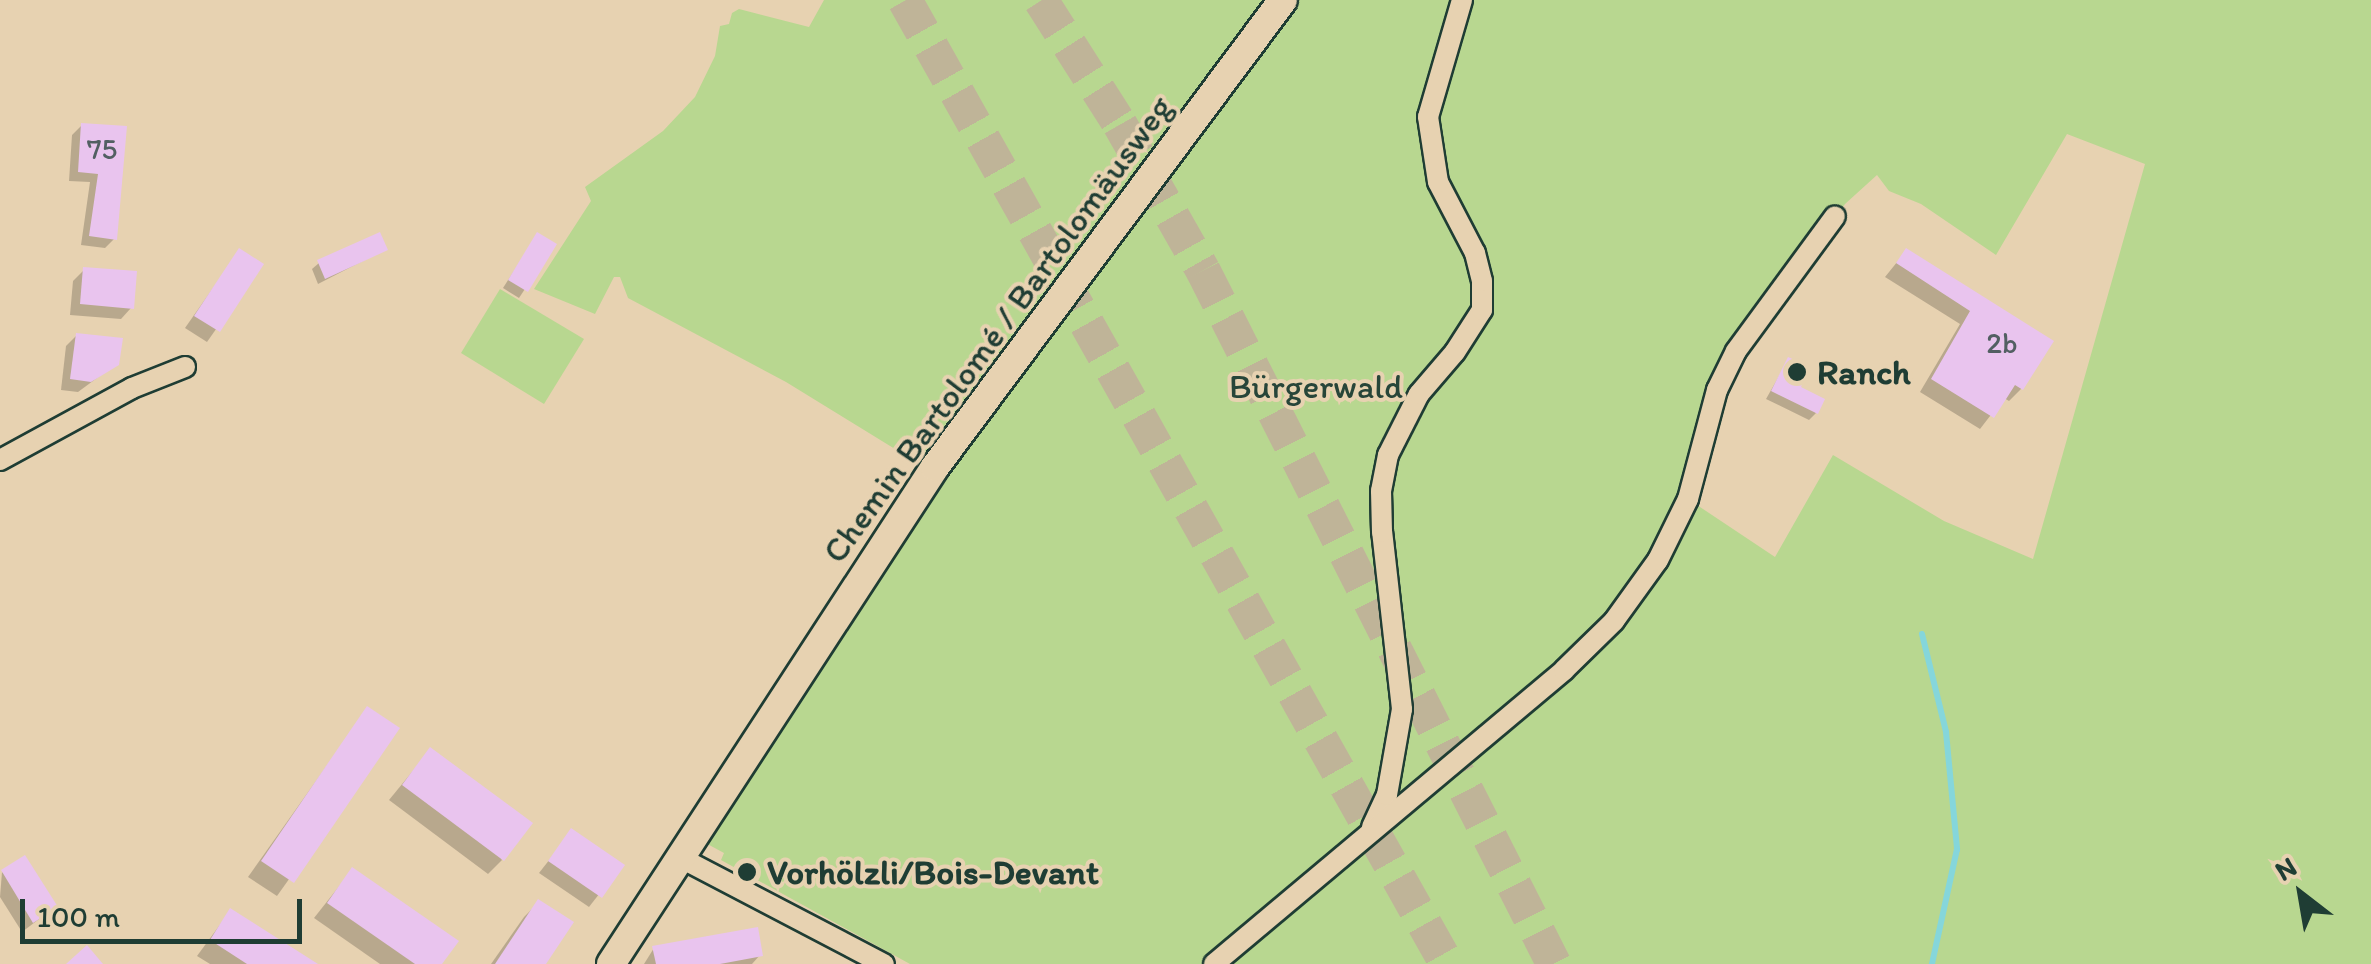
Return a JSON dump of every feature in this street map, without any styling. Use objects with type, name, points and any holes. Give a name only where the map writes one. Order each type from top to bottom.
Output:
[{"type":"street","name":"Chemin Bartolomé / Bartolomäusweg","points":[[611,964],[935,467],[1283,0]]},
{"type":"street","points":[[1368,834],[1387,794],[1401,722],[1382,532],[1382,491],[1388,455],[1420,394],[1455,352],[1482,310],[1482,281],[1475,253],[1438,182],[1428,117],[1462,0]]},
{"type":"street","points":[[1214,964],[1564,670],[1639,589],[1688,500],[1724,372],[1758,317],[1835,216]]},
{"type":"street","points":[[0,460],[132,388],[185,368]]},
{"type":"street","points":[[679,858],[884,964]]},
{"type":"green space","name":"Bürgerwald","points":[[824,0],[2371,0],[2371,964],[910,964],[721,860],[724,853],[700,840],[921,465],[786,382],[628,298],[620,277],[614,277],[595,314],[534,289],[591,201],[585,187],[663,131],[695,97],[715,56],[720,26],[729,24],[732,13],[739,9],[809,27]],"holes":[[[2067,134],[2145,164],[2033,559],[1944,521],[1833,455],[1775,557],[1688,499],[1736,351],[1845,204],[1877,175],[1889,191],[1921,204],[1996,255]]]},
{"type":"green space","points":[[500,289],[584,339],[544,404],[461,353]]},
{"type":"building","points":[[81,123],[127,126],[117,240],[89,236],[98,174],[78,172]]},
{"type":"building","points":[[380,232],[388,250],[325,279],[317,260]]},
{"type":"building","points":[[537,232],[557,244],[528,292],[508,280]]},
{"type":"building","points":[[239,248],[264,264],[220,332],[194,316]]},
{"type":"building","points":[[1906,248],[2054,341],[2023,390],[2015,385],[1994,418],[1931,379],[1970,311],[1896,263]]},
{"type":"building","points":[[83,267],[137,271],[134,309],[80,304]]},
{"type":"building","points":[[76,333],[123,338],[119,365],[91,382],[70,379]]},
{"type":"building","points":[[1788,357],[1810,367],[1801,387],[1825,399],[1818,414],[1771,391]]},
{"type":"building","points":[[367,706],[400,728],[294,883],[261,861]]},
{"type":"building","points":[[430,747],[533,823],[504,861],[402,785]]},
{"type":"building","points":[[571,828],[625,865],[602,898],[548,861]]},
{"type":"building","points":[[25,855],[58,907],[33,923],[1,870]]},
{"type":"building","points":[[352,867],[459,941],[442,964],[415,964],[327,903]]},
{"type":"building","points":[[538,899],[574,922],[546,964],[495,964]]},
{"type":"building","points":[[230,908],[318,964],[247,964],[210,940]]},
{"type":"building","points":[[758,927],[763,956],[720,964],[656,964],[652,946]]},
{"type":"building","points":[[87,945],[103,964],[66,964]]},
{"type":"waterway","points":[[1922,634],[1946,732],[1957,849],[1932,964]]},
{"type":"tunnel","points":[[905,0],[1447,964]]},
{"type":"tunnel","points":[[1041,0],[1120,124],[1203,270],[1554,964]]},
{"type":"place","name":"Ranch","points":[[1797,372]]},
{"type":"place","name":"Vorhölzli/Bois-Devant","points":[[747,872]]}]
